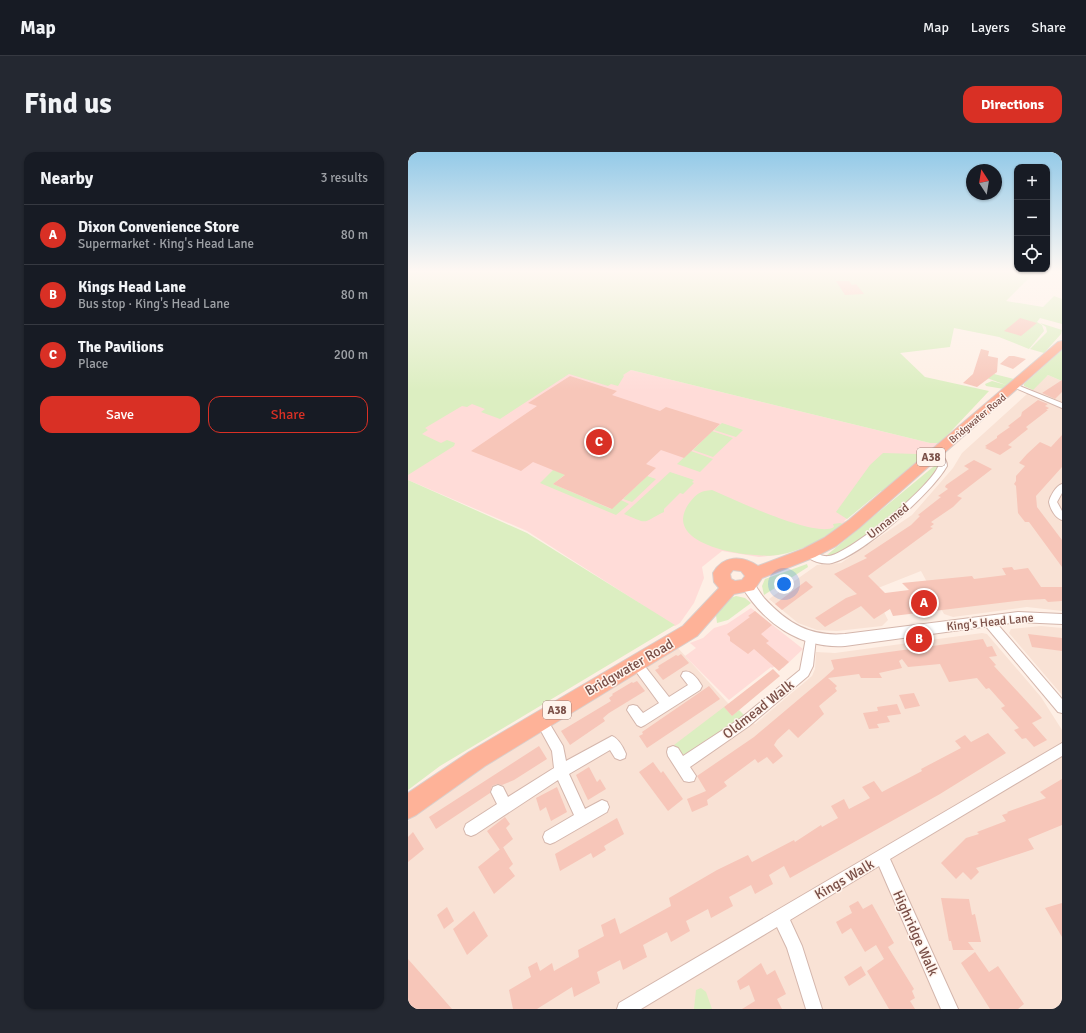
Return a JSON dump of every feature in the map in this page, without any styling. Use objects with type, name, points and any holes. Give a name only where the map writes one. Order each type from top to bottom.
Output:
[{"type":"highway","name":"Bridgwater Road","points":[[749,575],[810,553],[830,542],[854,524],[1062,344]]},
{"type":"highway","name":"A38","points":[[739,564],[749,575],[736,588],[726,584],[721,574],[727,566],[739,564]]},
{"type":"highway","name":"Bridgwater Road","points":[[408,807],[477,759],[690,631],[706,615],[726,584]]},
{"type":"street","points":[[1015,386],[1062,406]]},
{"type":"street","name":"Unnamed","points":[[810,553],[821,560],[830,560],[841,556],[891,521],[922,492],[942,469],[942,460],[934,455]]},
{"type":"street","points":[[1062,487],[1052,500],[1052,503],[1062,517]]},
{"type":"street","name":"King's Head Lane","points":[[749,575],[758,600],[767,609],[795,630],[811,638],[828,641],[1024,617],[1062,619]]},
{"type":"street","points":[[988,621],[1062,708]]},
{"type":"street","name":"Oldmead Walk","points":[[673,752],[686,770],[804,673],[807,666],[811,638]]},
{"type":"street","points":[[636,663],[667,704]]},
{"type":"street","points":[[633,710],[641,721],[696,686],[687,676]]},
{"type":"street","points":[[541,720],[558,750],[561,771],[582,818]]},
{"type":"street","points":[[471,829],[561,771],[612,742],[620,754]]},
{"type":"street","name":"Kings Walk","points":[[625,1009],[1062,749]]},
{"type":"street","points":[[498,792],[506,807]]},
{"type":"street","points":[[550,836],[602,807]]},
{"type":"street","name":"Highridge Walk","points":[[882,857],[950,1009]]},
{"type":"street","points":[[780,917],[794,946],[814,1009]]},
{"type":"shaded area","points":[[548,360],[611,381],[631,370],[930,443],[940,443],[883,491],[881,491],[844,521],[846,522],[802,548],[776,555],[759,557],[722,551],[702,567],[704,578],[694,603],[680,623],[675,626],[527,531],[408,480],[408,422]]},
{"type":"shaded area","points":[[1048,375],[1062,381],[1062,611],[1027,607],[953,617],[944,614],[921,571],[873,590],[888,620],[882,626],[837,631],[817,630],[798,623],[769,599],[817,565],[841,563],[912,515],[953,468],[962,453]]},
{"type":"shaded area","points":[[751,608],[803,649],[783,668],[778,664],[772,668],[771,667],[729,700],[685,656],[696,648],[690,643],[703,638],[714,628],[727,624]]},
{"type":"shaded area","points":[[1041,626],[1062,628],[1062,695],[1009,633],[1011,629]]},
{"type":"shaded area","points":[[982,633],[987,634],[1041,697],[1062,730],[1062,1009],[408,1009],[408,821],[451,788],[525,740],[678,648],[741,716],[755,724],[812,676],[815,669],[816,652],[835,653]]},
{"type":"green space","points":[[408,311],[1062,311],[1062,324],[1040,318],[1037,322],[1042,325],[1044,331],[1029,349],[999,337],[954,328],[950,347],[900,353],[925,377],[989,391],[940,443],[930,443],[631,370],[623,375],[624,376],[618,386],[611,384],[608,386],[569,374],[500,419],[481,412],[485,409],[472,404],[467,407],[462,406],[425,428],[428,430],[422,434],[441,443],[447,440],[455,443],[454,446],[408,475]]},
{"type":"green space","points":[[1040,323],[1062,330],[1061,334],[1044,353],[1030,349],[1047,332],[1046,327]]},
{"type":"green space","points":[[1062,350],[1062,381],[1048,375],[1033,390],[1024,386],[1024,384]]},
{"type":"green space","points":[[994,374],[1014,379],[1004,389],[986,386],[985,384],[992,381],[1006,385],[987,378]]},
{"type":"green space","points":[[722,423],[743,430],[736,437],[714,430]]},
{"type":"green space","points":[[712,431],[733,438],[713,457],[693,450]]},
{"type":"green space","points":[[691,451],[713,459],[700,472],[677,464]]},
{"type":"green space","points":[[921,452],[930,452],[847,519],[836,512],[870,465],[883,453],[918,454]]},
{"type":"green space","points":[[939,462],[940,468],[900,512],[840,553],[830,556],[827,555]]},
{"type":"green space","points":[[572,469],[553,484],[611,509],[621,500],[629,504],[616,515],[540,483],[553,470]]},
{"type":"green space","points":[[670,472],[694,480],[692,482],[694,483],[683,494],[680,493],[664,509],[664,512],[648,520],[638,520],[624,514]]},
{"type":"green space","points":[[647,476],[656,479],[632,502],[623,499]]},
{"type":"green space","points":[[408,480],[527,533],[675,625],[440,766],[408,790]]},
{"type":"green space","points":[[712,490],[755,509],[811,528],[825,529],[834,527],[833,524],[843,524],[828,535],[796,551],[765,556],[730,552],[696,539],[686,529],[683,517],[690,502],[700,493]]},
{"type":"green space","points":[[807,564],[808,567],[764,595],[762,586],[765,579]]},
{"type":"green space","points":[[736,596],[745,598],[751,603],[728,620],[717,623],[716,615],[728,599]]},
{"type":"green space","points":[[724,707],[732,716],[739,710],[745,716],[686,755],[680,754],[674,745]]},
{"type":"green space","points":[[701,988],[706,992],[712,1009],[694,1009],[696,990]]},
{"type":"building","points":[[1020,318],[1037,323],[1021,336],[1004,331]]},
{"type":"building","points":[[981,349],[989,351],[988,356],[998,358],[997,372],[977,387],[963,383],[973,374]]},
{"type":"building","points":[[1009,356],[1026,359],[1013,369],[1000,364]]},
{"type":"building","points":[[570,376],[617,391],[612,395],[660,411],[666,407],[720,424],[684,458],[661,450],[646,464],[656,468],[612,509],[553,484],[565,475],[533,462],[521,471],[471,451],[537,406],[528,403]]},
{"type":"building","points":[[1062,380],[1062,392],[1055,399],[1042,393]]},
{"type":"building","points":[[1038,400],[1048,404],[1045,406],[1049,408],[1046,410],[1048,410],[1026,427],[1028,429],[1008,445],[1012,447],[1000,455],[985,448],[987,447],[985,446],[1010,427],[1008,426],[1021,416],[1022,412]]},
{"type":"building","points":[[1062,435],[1062,467],[1036,496],[1037,507],[1062,540],[1062,567],[1029,522],[1025,522],[1018,513],[1016,486],[1014,484],[1016,481],[1016,476],[1025,466],[1019,463],[1027,454],[1040,442],[1051,447]]},
{"type":"building","points":[[974,460],[992,469],[957,496],[962,498],[953,507],[931,522],[934,524],[930,527],[933,528],[868,576],[885,593],[909,590],[902,583],[972,576],[974,579],[1006,575],[1002,568],[1012,567],[1014,570],[1028,568],[1041,587],[1062,587],[1062,601],[1048,602],[1045,599],[1025,600],[893,616],[890,609],[874,619],[861,606],[825,627],[815,618],[846,598],[857,594],[834,574],[867,558],[864,556],[911,525],[920,516],[918,515],[941,497],[938,496],[948,489],[945,487],[946,485],[969,469],[964,466]]},
{"type":"building","points":[[806,581],[813,587],[782,610],[775,604]]},
{"type":"building","points":[[755,611],[772,625],[761,634],[769,641],[766,643],[789,662],[779,671],[754,649],[748,654],[730,641],[730,637],[727,634],[750,617],[748,616]]},
{"type":"building","points":[[1028,634],[1062,638],[1062,651],[1032,647]]},
{"type":"building","points":[[983,639],[987,647],[992,646],[997,656],[989,657],[996,665],[994,666],[1042,718],[1032,723],[1047,740],[1034,747],[1026,738],[1022,739],[1014,730],[1019,728],[1001,708],[1005,706],[989,688],[986,689],[977,678],[949,682],[940,664],[908,667],[902,659],[899,661],[902,668],[879,673],[882,678],[861,678],[859,674],[828,678],[837,686],[835,688],[837,691],[819,706],[824,714],[798,738],[789,729],[777,740],[774,745],[783,756],[773,764],[767,757],[758,763],[755,759],[724,782],[727,786],[707,800],[708,805],[692,812],[687,799],[706,791],[697,776],[754,737],[824,678],[834,669],[831,660]]},
{"type":"building","points":[[681,654],[689,663],[663,680],[655,670],[659,668],[658,666],[676,655],[678,656]]},
{"type":"building","points":[[773,669],[780,676],[732,716],[724,707]]},
{"type":"building","points":[[637,681],[645,691],[609,713],[603,718],[605,721],[570,745],[561,731],[611,701],[609,698],[613,695],[612,694],[632,682]]},
{"type":"building","points":[[709,686],[720,699],[647,748],[639,736],[643,734],[642,732]]},
{"type":"building","points":[[914,693],[920,706],[905,709],[899,695]]},
{"type":"building","points":[[897,704],[901,714],[887,716],[890,722],[877,724],[879,728],[869,729],[863,713],[878,711],[877,707]]},
{"type":"building","points":[[988,733],[1006,753],[940,794],[790,878],[784,866],[769,875],[773,884],[755,894],[751,885],[729,897],[733,906],[711,918],[708,909],[686,921],[690,931],[671,942],[667,932],[643,945],[647,957],[623,970],[620,960],[597,972],[600,983],[574,997],[572,987],[537,1009],[513,1009],[509,990],[531,977],[528,967],[537,962],[540,971],[552,963],[554,971],[579,957],[578,950],[604,936],[601,925],[615,918],[620,934],[671,906],[669,898],[717,870],[748,855],[752,862],[794,840],[795,842],[821,825],[822,827],[838,818],[831,806],[844,799],[849,809],[870,798],[862,787],[874,781],[882,792],[961,748],[955,741],[965,735],[971,742]]},
{"type":"building","points":[[539,746],[547,759],[514,780],[502,785],[497,784],[492,786],[490,793],[436,829],[429,817]]},
{"type":"building","points":[[653,762],[661,773],[663,771],[683,799],[668,811],[639,772]]},
{"type":"building","points":[[589,767],[597,782],[600,779],[606,789],[588,800],[576,775]]},
{"type":"building","points":[[1062,779],[1062,825],[1028,839],[1034,849],[976,868],[979,872],[971,880],[963,872],[956,879],[941,863],[966,838],[979,834],[977,832],[1006,821],[1002,815],[1046,798],[1040,792]]},
{"type":"building","points":[[557,787],[567,812],[551,821],[546,807],[540,811],[536,798]]},
{"type":"building","points":[[505,817],[510,824],[506,828],[513,839],[500,850],[487,831]]},
{"type":"building","points":[[617,818],[624,834],[604,846],[606,850],[593,858],[591,853],[560,871],[555,854]]},
{"type":"building","points":[[413,832],[424,849],[408,862],[408,837]]},
{"type":"building","points":[[503,847],[513,864],[509,868],[515,876],[494,894],[478,867]]},
{"type":"building","points":[[941,898],[969,899],[972,915],[975,914],[981,942],[968,942],[974,950],[953,950],[951,941],[949,941]]},
{"type":"building","points":[[858,901],[863,909],[872,904],[894,943],[888,947],[914,989],[912,991],[915,998],[910,1001],[915,1009],[889,1009],[867,971],[884,959],[876,945],[865,952],[851,928],[842,934],[836,922],[852,913],[849,906]]},
{"type":"building","points":[[1062,903],[1062,937],[1045,908]]},
{"type":"building","points":[[447,907],[454,921],[444,929],[437,915]]},
{"type":"building","points":[[474,911],[488,936],[467,955],[453,929]]},
{"type":"building","points":[[975,952],[989,972],[998,966],[1024,1004],[1018,1009],[990,1009],[961,963]]},
{"type":"building","points":[[408,959],[438,993],[452,1009],[408,1009]]},
{"type":"building","points":[[761,963],[767,975],[775,970],[786,994],[777,999],[782,1009],[742,1009],[755,1001],[749,985],[740,990],[737,981]]},
{"type":"building","points":[[861,966],[866,975],[849,986],[844,977]]},
{"type":"place","name":"The Pavilions","points":[[599,442]]},
{"type":"place","name":"Dixon Convenience Store","points":[[924,603]]},
{"type":"place","name":"Kings Head Lane","points":[[919,639]]}]
